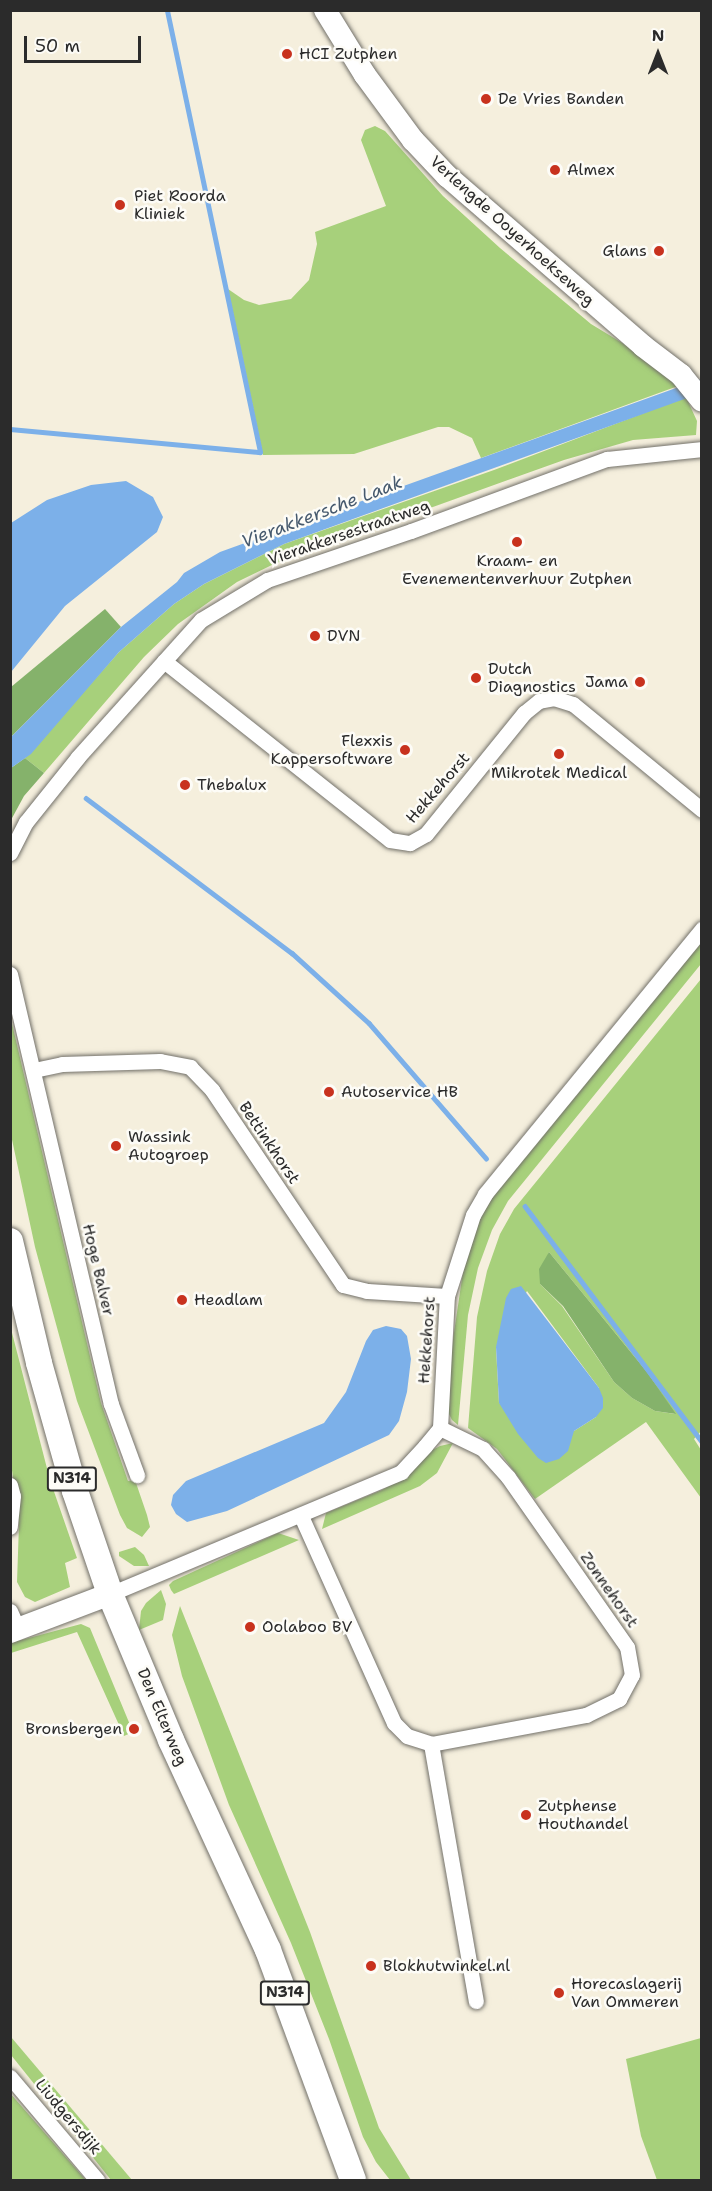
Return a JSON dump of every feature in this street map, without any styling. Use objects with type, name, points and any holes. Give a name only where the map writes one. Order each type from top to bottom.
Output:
[{"type":"main road","name":"Den Elterweg","points":[[10,1240],[42,1374],[75,1491],[110,1594],[171,1740],[268,1950],[353,2181]]},
{"type":"street","name":"Verlengde Ooyerhoekseweg","points":[[325,10],[385,102],[413,140],[447,176],[643,346],[681,375],[701,400]]},
{"type":"street","name":"Vierakkersestraatweg","points":[[10,853],[26,822],[78,757],[201,620],[267,580],[411,531],[607,459],[702,449]]},
{"type":"street","name":"Hekkehorst","points":[[164,661],[390,840],[410,843],[426,834],[524,713],[539,701],[554,698],[573,704],[702,810]]},
{"type":"street","name":"Hekkehorst","points":[[440,1428],[447,1296],[472,1215],[485,1194],[702,929]]},
{"type":"street","points":[[10,974],[34,1070]]},
{"type":"street","name":"Bettinkhorst","points":[[34,1070],[62,1064],[160,1061],[190,1067],[212,1089],[343,1285],[367,1291],[447,1296]]},
{"type":"street","name":"Hoge Balver","points":[[34,1070],[111,1404],[137,1475]]},
{"type":"street","points":[[13,1624],[110,1594],[401,1472],[440,1428]]},
{"type":"street","name":"Zonnehorst","points":[[431,1744],[586,1715],[619,1699],[632,1675],[627,1647],[508,1477],[483,1449],[440,1428]]},
{"type":"street","points":[[10,1485],[13,1496],[10,1527]]},
{"type":"street","points":[[301,1515],[394,1723],[406,1736],[431,1744],[476,2001]]},
{"type":"street","name":"Liudgersdijk","points":[[10,2077],[97,2181]]},
{"type":"green space","points":[[375,126],[385,131],[443,196],[500,248],[591,324],[642,355],[678,386],[481,458],[472,438],[449,427],[438,427],[354,454],[263,455],[228,289],[244,300],[259,305],[291,299],[309,280],[317,244],[315,232],[386,206],[361,140],[365,130]]},
{"type":"green space","points":[[686,397],[697,421],[696,435],[633,440],[564,460],[274,564],[237,582],[178,624],[144,657],[44,773],[25,758],[119,652],[174,604],[204,584],[284,544],[494,470]]},
{"type":"green space","points":[[105,609],[121,627],[11,737],[11,687]]},
{"type":"green space","points":[[25,758],[44,773],[24,796],[11,820],[11,768]]},
{"type":"green space","points":[[701,943],[701,964],[508,1201],[492,1230],[478,1268],[468,1315],[458,1425],[452,1420],[447,1410],[451,1353],[465,1258],[478,1221],[498,1189]]},
{"type":"green space","points":[[701,979],[702,1430],[694,1439],[701,1450],[701,1498],[646,1422],[535,1499],[497,1449],[468,1428],[477,1317],[487,1271],[500,1234],[514,1209]],"holes":[[[549,1252],[647,1372],[675,1414],[655,1411],[632,1398],[614,1382],[562,1306],[540,1284]],[[527,1291],[599,1388],[596,1417],[574,1431],[499,1403],[496,1348]]]},
{"type":"green space","points":[[10,1015],[101,1403],[128,1481],[135,1480],[147,1515],[150,1527],[142,1537],[127,1528],[120,1515],[77,1401],[35,1247],[11,1135]]},
{"type":"green space","points":[[549,1252],[647,1372],[676,1414],[655,1411],[632,1398],[614,1382],[563,1306],[540,1284],[539,1269]]},
{"type":"green space","points":[[10,1325],[50,1480],[77,1558],[65,1563],[70,1587],[35,1602],[25,1597],[17,1582],[19,1524],[10,1455]]},
{"type":"green space","points":[[453,1443],[437,1473],[420,1486],[322,1529],[326,1513],[382,1490],[411,1473],[425,1454],[440,1446]]},
{"type":"green space","points":[[278,1533],[299,1540],[174,1594],[171,1590],[169,1585],[173,1581]]},
{"type":"green space","points":[[135,1547],[144,1555],[149,1566],[134,1566],[119,1556],[119,1552]]},
{"type":"green space","points":[[161,1590],[166,1604],[163,1620],[139,1630],[141,1611],[146,1603]]},
{"type":"green space","points":[[180,1606],[310,1932],[379,2128],[411,2180],[390,2180],[376,2162],[363,2137],[329,2039],[291,1943],[229,1805],[182,1676],[172,1635]]},
{"type":"green space","points":[[81,1624],[90,1628],[133,1732],[124,1736],[77,1632],[11,1653],[10,1643]]},
{"type":"green space","points":[[11,2037],[132,2180],[111,2180],[11,2055]]},
{"type":"green space","points":[[701,2038],[701,2180],[657,2180],[641,2136],[626,2059]]},
{"type":"green space","points":[[10,2093],[84,2178],[86,2180],[11,2180]]},
{"type":"water","points":[[701,379],[701,393],[284,544],[204,584],[174,604],[119,652],[31,754],[11,768],[11,737],[121,627],[177,582],[184,573],[220,552]]},
{"type":"water","points":[[126,481],[153,497],[163,517],[157,532],[65,606],[11,672],[11,523],[47,500],[91,485]]},
{"type":"water","points":[[521,1286],[599,1388],[603,1398],[603,1408],[596,1417],[574,1431],[568,1451],[559,1459],[546,1463],[538,1458],[518,1434],[499,1403],[496,1347],[506,1298],[511,1289]]},
{"type":"water","points":[[386,1326],[401,1329],[407,1336],[411,1359],[407,1392],[399,1421],[389,1435],[227,1511],[187,1522],[176,1514],[171,1505],[173,1495],[186,1481],[324,1423],[346,1392],[366,1341],[373,1330]]},
{"type":"waterway","points":[[10,429],[260,452],[167,10]]},
{"type":"waterway","points":[[86,798],[292,953],[369,1023],[486,1158]]},
{"type":"waterway","points":[[525,1206],[702,1442]]},
{"type":"place","name":"HCI Zutphen","points":[[287,54]]},
{"type":"place","name":"De Vries Banden","points":[[486,99]]},
{"type":"place","name":"Almex","points":[[555,170]]},
{"type":"place","name":"Piet Roorda Kliniek","points":[[120,205]]},
{"type":"place","name":"Glans","points":[[659,251]]},
{"type":"place","name":"Kraam- en Evenementenverhuur Zutphen","points":[[517,542]]},
{"type":"place","name":"DVN","points":[[315,636]]},
{"type":"place","name":"Dutch Diagnostics","points":[[476,678]]},
{"type":"place","name":"Jama","points":[[640,682]]},
{"type":"place","name":"Flexxis Kappersoftware","points":[[405,750]]},
{"type":"place","name":"Mikrotek Medical","points":[[559,754]]},
{"type":"place","name":"Thebalux","points":[[185,785]]},
{"type":"place","name":"Autoservice HB","points":[[329,1092]]},
{"type":"place","name":"Wassink Autogroep","points":[[116,1146]]},
{"type":"place","name":"Headlam","points":[[182,1300]]},
{"type":"place","name":"Oolaboo BV","points":[[250,1627]]},
{"type":"place","name":"Bronsbergen","points":[[134,1729]]},
{"type":"place","name":"Zutphense Houthandel","points":[[526,1815]]},
{"type":"place","name":"Blokhutwinkel.nl","points":[[371,1966]]},
{"type":"place","name":"Horecaslagerij Van Ommeren","points":[[559,1993]]},
{"type":"water label","name":"Vierakkersche Laak","points":[[322,512]]}]
